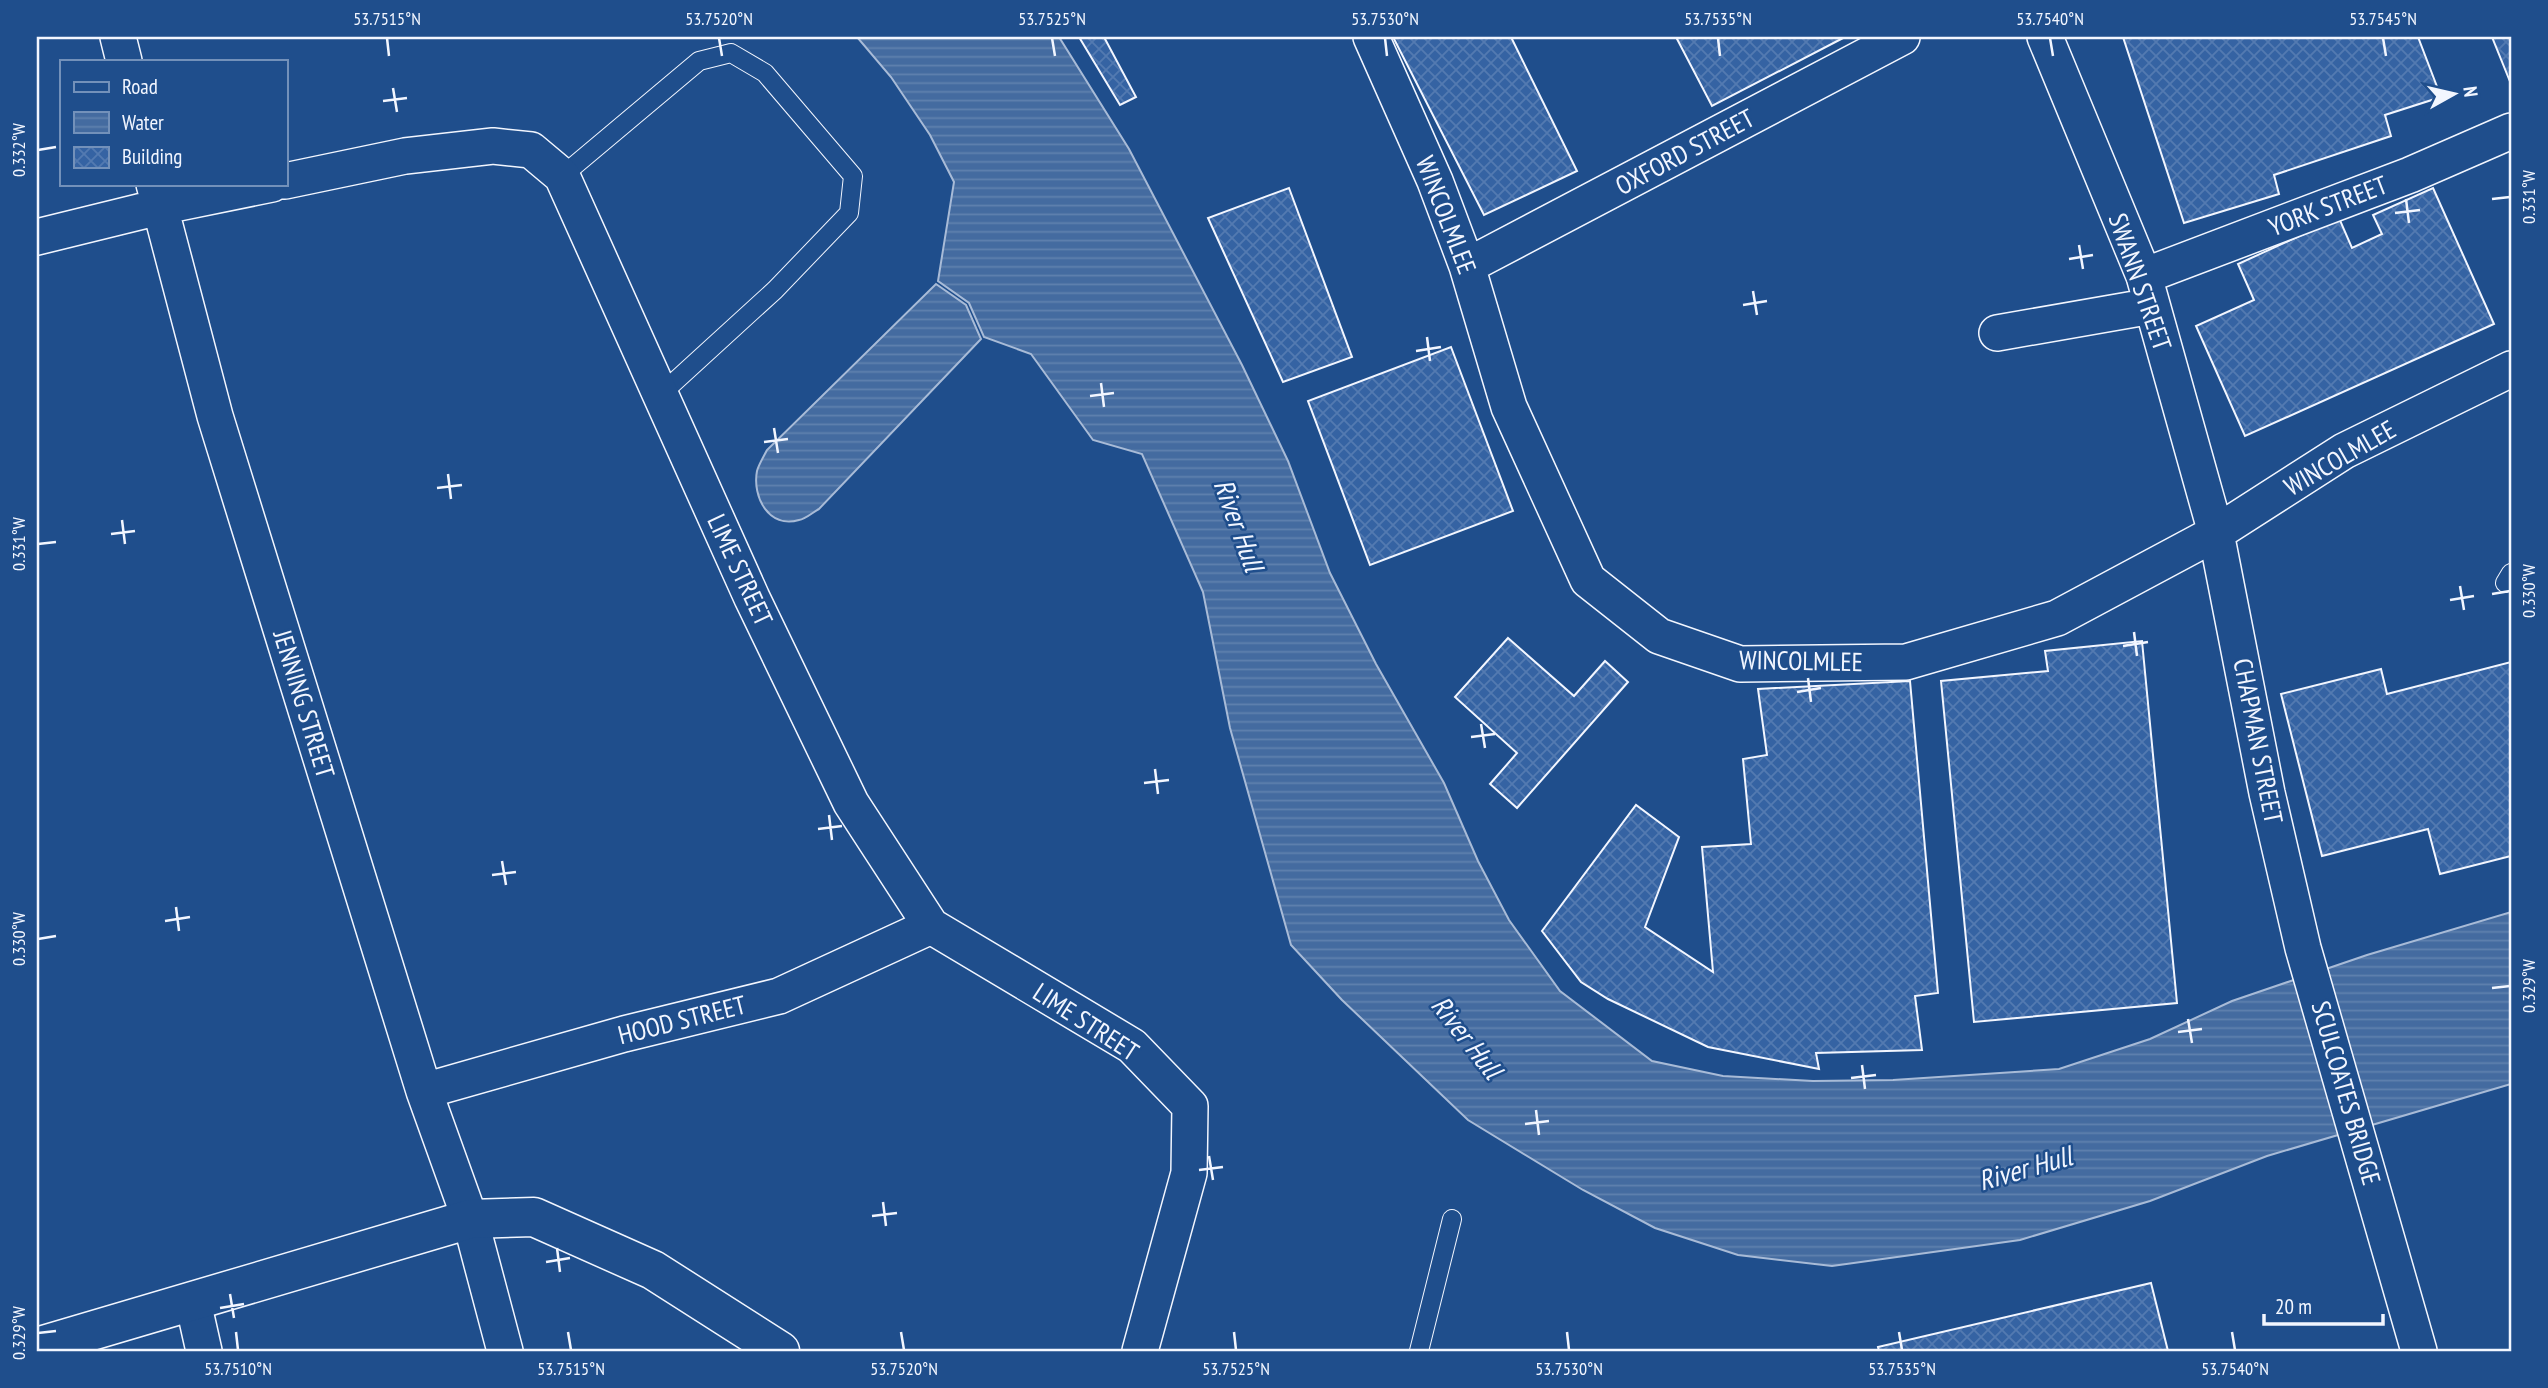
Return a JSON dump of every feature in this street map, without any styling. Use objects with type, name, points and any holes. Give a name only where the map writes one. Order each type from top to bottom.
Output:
[{"type":"main road","points":[[37,1347],[470,1219],[534,1217],[653,1270],[780,1351]]},
{"type":"street","points":[[118,37],[124,60]]},
{"type":"street","name":"WINCOLMLEE","points":[[1371,37],[1435,181],[1467,266],[1509,407],[1588,580],[1659,636],[1740,664],[1906,662],[2057,618],[2216,533],[2344,451],[2511,369]]},
{"type":"street","name":"OXFORD STREET","points":[[1467,266],[1902,37]]},
{"type":"street","name":"SWANN STREET","points":[[2045,37],[2148,291],[2216,533]]},
{"type":"street","name":"YORK STREET","points":[[1997,333],[2148,291],[2511,131]]},
{"type":"street","name":"LIME STREET","points":[[287,181],[405,156],[493,145],[531,150],[562,176],[752,598],[851,803],[931,926],[1132,1046],[1189,1106],[1189,1173],[1140,1351]]},
{"type":"street","points":[[37,237],[157,196],[253,186]]},
{"type":"street","name":"JENNING STREET","points":[[157,196],[215,416],[424,1091],[470,1219],[505,1351]]},
{"type":"street","name":"CHAPMAN STREET","points":[[2216,533],[2267,793],[2303,948]]},
{"type":"street","name":"HOOD STREET","points":[[424,1091],[624,1034],[779,996],[931,926]]},
{"type":"street","name":"SCULCOATES BRIDGE","points":[[2303,948],[2419,1351]]},
{"type":"street","points":[[193,1302],[204,1351]]},
{"type":"lane","points":[[562,176],[699,61],[731,53],[765,73],[853,176],[849,213],[775,290],[660,394]]},
{"type":"lane","points":[[1424,1349],[1452,1219]]},
{"type":"water","name":"River Hull","points":[[857,37],[1059,37],[1129,149],[1242,365],[1288,461],[1330,573],[1376,664],[1444,783],[1478,861],[1509,920],[1560,991],[1652,1061],[1723,1076],[1813,1081],[1893,1080],[2059,1069],[2150,1039],[2232,1001],[2367,955],[2511,912],[2511,1084],[2267,1156],[2150,1201],[2020,1240],[1832,1266],[1738,1255],[1655,1228],[1583,1190],[1468,1120],[1342,1000],[1291,945],[1230,728],[1203,592],[1142,454],[1093,440],[1031,354],[984,337],[969,303],[938,281],[954,182],[930,135],[891,77]]},
{"type":"water","points":[[936,284],[966,305],[981,339],[819,509],[802,519],[788,522],[771,515],[760,500],[756,481],[758,468],[767,450]]},
{"type":"building","points":[[1079,37],[1104,37],[1136,97],[1120,105]]},
{"type":"building","points":[[1393,37],[1511,37],[1577,171],[1484,215]]},
{"type":"building","points":[[1676,37],[1845,37],[1712,106]]},
{"type":"building","points":[[2123,37],[2418,37],[2441,97],[2385,115],[2391,136],[2274,175],[2279,194],[2184,223]]},
{"type":"building","points":[[2492,37],[2511,37],[2511,84]]},
{"type":"building","points":[[1289,188],[1352,357],[1283,382],[1208,218]]},
{"type":"building","points":[[2433,188],[2494,324],[2245,436],[2196,326],[2254,300],[2238,264],[2339,218],[2352,248],[2382,234],[2373,215]]},
{"type":"building","points":[[1451,347],[1513,511],[1370,565],[1308,401]]},
{"type":"building","points":[[1508,638],[1574,696],[1605,661],[1628,682],[1517,808],[1490,784],[1517,753],[1455,697]]},
{"type":"building","points":[[2142,641],[2177,1003],[1974,1022],[1941,681],[2048,671],[2045,651]]},
{"type":"building","points":[[2511,662],[2511,856],[2440,874],[2428,829],[2322,856],[2281,694],[2381,669],[2387,694]]},
{"type":"building","points":[[1910,681],[1938,993],[1915,996],[1922,1050],[1816,1053],[1819,1069],[1708,1047],[1608,999],[1581,982],[1542,931],[1636,805],[1679,837],[1645,927],[1713,972],[1702,847],[1751,844],[1743,759],[1767,755],[1758,689]]},
{"type":"building","points":[[2151,1283],[2168,1351],[1879,1351],[1878,1347]]}]
